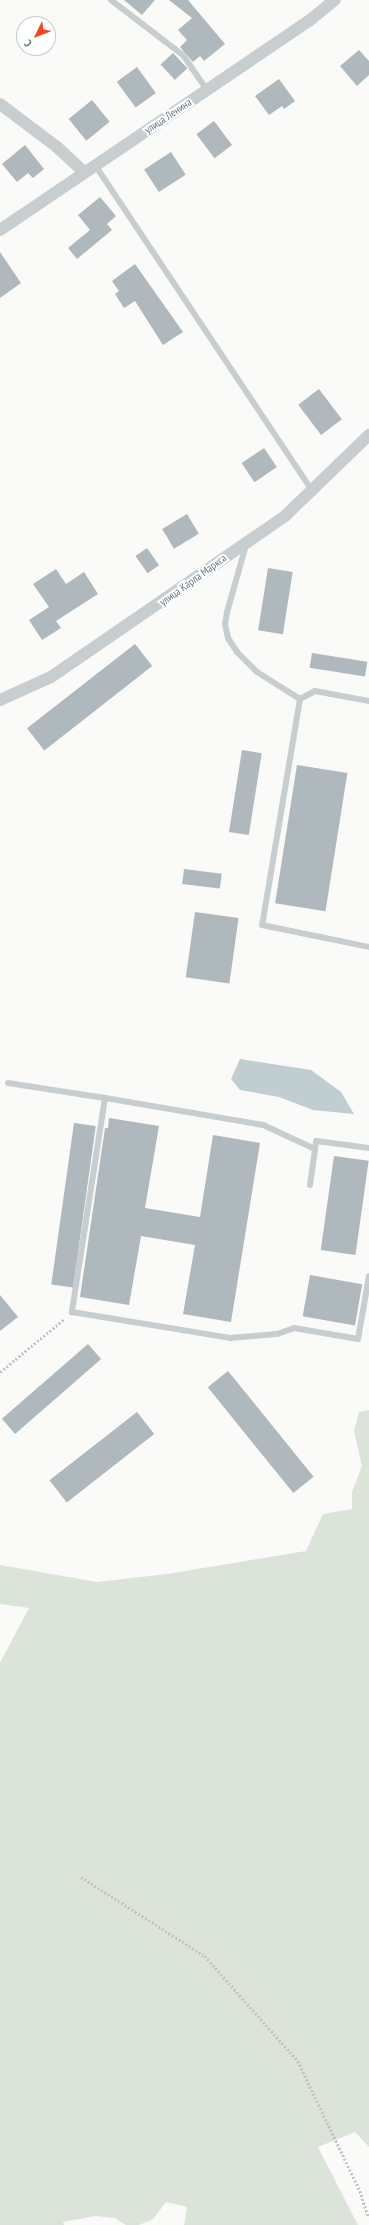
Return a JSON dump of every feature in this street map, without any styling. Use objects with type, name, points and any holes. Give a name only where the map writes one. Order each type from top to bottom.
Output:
[{"type":"street","name":"улица Ленина","points":[[0,230],[310,20],[335,0]]},
{"type":"street","points":[[0,104],[57,147],[84,172]]},
{"type":"street","name":"улица Карла Маркса","points":[[0,700],[51,677],[154,608],[285,516],[369,435]]},
{"type":"lane","points":[[111,0],[183,55],[207,90]]},
{"type":"lane","points":[[95,165],[312,490]]},
{"type":"lane","points":[[248,541],[227,612],[225,624],[228,638],[237,652],[257,672],[300,699]]},
{"type":"lane","points":[[300,699],[315,691],[369,701]]},
{"type":"lane","points":[[300,699],[262,925],[369,947]]},
{"type":"lane","points":[[8,1083],[263,1125],[315,1149]]},
{"type":"lane","points":[[105,1098],[72,1312],[230,1338],[277,1334],[294,1328],[358,1339],[369,1276]]},
{"type":"lane","points":[[310,1185],[316,1141],[369,1148]]},
{"type":"path","points":[[0,1372],[72,1312]]},
{"type":"path","points":[[81,1876],[205,1956],[298,2061],[360,2191],[369,2218]]},
{"type":"shaded area","points":[[240,1059],[311,1070],[341,1092],[354,1114],[313,1110],[279,1097],[240,1090],[231,1079]]},
{"type":"shaded area","points":[[369,1410],[369,2147],[355,2132],[318,2147],[358,2225],[184,2225],[187,2207],[166,2202],[153,2219],[139,2225],[126,2225],[115,2218],[95,2216],[63,2222],[64,2225],[0,2225],[0,1663],[29,1608],[0,1604],[0,1565],[97,1582],[167,1574],[306,1551],[323,1514],[352,1509],[352,1492],[362,1466],[354,1431],[359,1412]]},
{"type":"building","points":[[124,0],[155,0],[142,15]]},
{"type":"building","points":[[169,0],[188,0],[225,44],[204,61],[200,56],[193,62],[180,47],[187,40],[178,30],[192,18]]},
{"type":"building","points":[[359,50],[369,61],[369,75],[357,86],[340,66]]},
{"type":"building","points":[[173,53],[187,68],[175,80],[161,65]]},
{"type":"building","points":[[137,67],[156,93],[136,108],[117,82]]},
{"type":"building","points":[[279,79],[295,101],[284,109],[282,106],[269,115],[255,96]]},
{"type":"building","points":[[92,100],[110,122],[86,141],[69,119]]},
{"type":"building","points":[[214,121],[232,145],[214,158],[196,134]]},
{"type":"building","points":[[25,145],[44,169],[33,178],[28,173],[17,182],[2,164]]},
{"type":"building","points":[[171,152],[186,175],[159,192],[144,169]]},
{"type":"building","points":[[100,197],[116,216],[107,224],[112,230],[77,259],[68,248],[90,230],[78,215]]},
{"type":"building","points":[[0,252],[21,283],[0,298]]},
{"type":"building","points":[[135,264],[183,332],[163,345],[135,301],[124,308],[115,294],[119,291],[112,281]]},
{"type":"building","points":[[319,389],[342,419],[321,435],[298,405]]},
{"type":"building","points":[[264,448],[277,467],[254,482],[242,463]]},
{"type":"building","points":[[187,514],[199,534],[174,549],[162,529]]},
{"type":"building","points":[[147,548],[159,565],[148,573],[136,556]]},
{"type":"building","points":[[268,568],[293,572],[283,634],[258,630]]},
{"type":"building","points":[[56,569],[66,584],[84,572],[98,594],[56,621],[61,628],[42,640],[29,620],[49,607],[33,584]]},
{"type":"building","points":[[135,644],[152,666],[44,750],[27,728]]},
{"type":"building","points":[[312,653],[367,662],[365,677],[310,668]]},
{"type":"building","points":[[242,750],[262,753],[249,835],[229,832]]},
{"type":"building","points":[[297,765],[347,773],[325,911],[275,903]]},
{"type":"building","points":[[184,869],[222,874],[220,889],[182,884]]},
{"type":"building","points":[[195,912],[239,918],[229,983],[186,977]]},
{"type":"building","points":[[109,1118],[159,1126],[145,1208],[200,1217],[213,1135],[260,1143],[231,1322],[183,1314],[195,1245],[141,1236],[129,1305],[80,1297],[105,1128],[108,1128]]},
{"type":"building","points":[[74,1123],[96,1126],[73,1287],[51,1284]]},
{"type":"building","points":[[334,1156],[369,1161],[355,1255],[321,1250]]},
{"type":"building","points":[[310,1275],[362,1284],[355,1326],[303,1316]]},
{"type":"building","points":[[0,1295],[18,1317],[0,1331]]},
{"type":"building","points":[[88,1344],[101,1359],[15,1434],[2,1419]]},
{"type":"building","points":[[228,1371],[314,1477],[293,1493],[208,1387]]},
{"type":"building","points":[[137,1412],[154,1434],[67,1502],[50,1480]]}]
